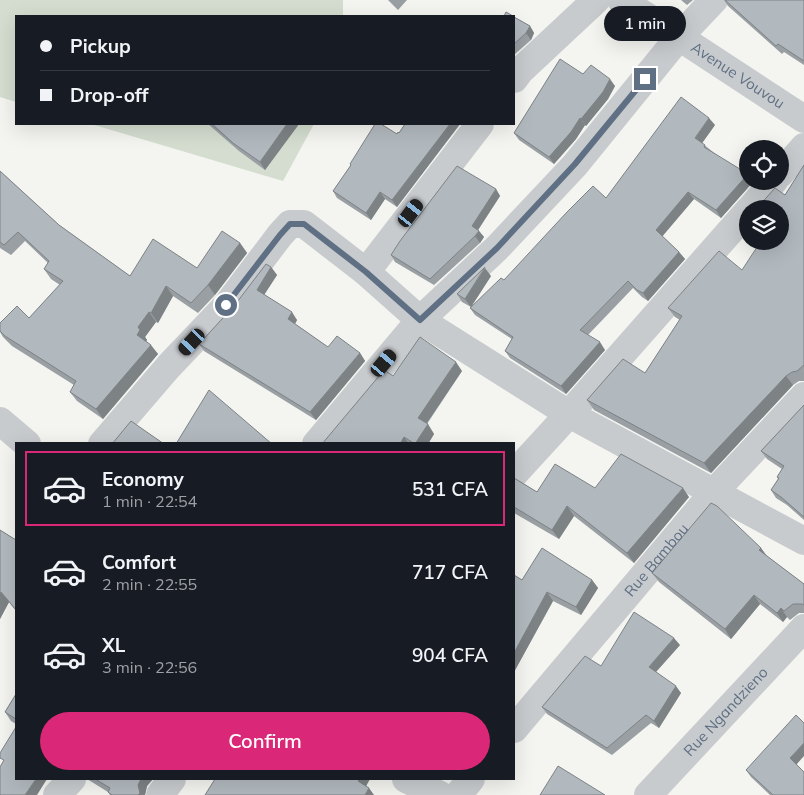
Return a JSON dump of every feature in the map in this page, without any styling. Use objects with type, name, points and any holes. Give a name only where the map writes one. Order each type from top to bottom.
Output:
[{"type":"street","points":[[515,78],[520,71],[596,0]]},
{"type":"street","name":"Avenue Vouvou","points":[[621,0],[804,119]]},
{"type":"street","points":[[318,442],[420,320],[497,248],[575,164],[680,37],[714,0]]},
{"type":"street","points":[[366,272],[479,125]]},
{"type":"street","points":[[789,164],[804,147]]},
{"type":"street","points":[[758,200],[766,190]]},
{"type":"street","points":[[515,473],[739,221]]},
{"type":"street","points":[[104,442],[169,366],[226,305],[290,224],[304,224],[366,272],[420,320],[569,414],[804,541]]},
{"type":"street","name":"Rue Bambou","points":[[515,728],[714,492],[804,396]]},
{"type":"street","points":[[0,421],[25,442]]},
{"type":"street","name":"Rue Ngandzieno","points":[[648,795],[804,628]]},
{"type":"street","points":[[57,795],[71,780]]},
{"type":"street","points":[[160,795],[171,780]]},
{"type":"street","points":[[395,795],[406,780]]},
{"type":"street","points":[[409,780],[440,795]]},
{"type":"street","points":[[458,795],[471,780]]},
{"type":"shaded area","points":[[0,0],[343,0],[343,15],[15,15],[15,102],[0,97]]},
{"type":"shaded area","points":[[94,125],[313,125],[283,181]]},
{"type":"building","points":[[725,0],[804,0],[804,61],[778,44],[776,46]]},
{"type":"building","points":[[515,18],[530,26],[526,33],[515,43]]},
{"type":"building","points":[[560,59],[583,74],[591,65],[610,79],[603,92],[549,157],[514,133]]},
{"type":"building","points":[[681,97],[709,118],[695,138],[705,145],[704,147],[739,168],[739,184],[716,210],[688,192],[656,230],[679,252],[643,293],[628,281],[580,330],[600,342],[561,386],[505,351],[513,337],[470,308],[501,278],[504,280],[593,186],[606,198]]},
{"type":"building","points":[[213,125],[286,125],[260,162],[233,143]]},
{"type":"building","points":[[374,125],[383,125],[397,134],[404,125],[449,125],[392,200],[380,192],[366,213],[333,191]]},
{"type":"building","points":[[804,165],[804,365],[786,376],[704,463],[587,400],[623,359],[645,373],[682,316],[668,308],[719,251],[742,270],[755,250],[789,250],[789,200],[764,200],[773,190],[778,190],[785,195]]},
{"type":"building","points":[[457,166],[496,189],[472,226],[479,231],[430,279],[391,255]]},
{"type":"building","points":[[0,171],[59,225],[130,276],[153,239],[197,268],[222,231],[240,243],[208,285],[191,303],[166,286],[151,313],[149,312],[138,327],[140,330],[137,335],[151,345],[96,409],[70,392],[76,381],[0,331],[0,323],[17,306],[29,318],[63,281],[44,269],[49,261],[18,232],[4,245],[0,242]]},
{"type":"building","points":[[266,264],[271,267],[257,290],[292,312],[288,319],[328,347],[337,336],[360,353],[310,412],[199,344],[234,306]]},
{"type":"building","points":[[485,267],[465,299],[457,294]]},
{"type":"building","points":[[420,337],[456,362],[418,418],[428,424],[416,442],[412,442],[404,437],[401,442],[324,442],[384,370],[393,376]]},
{"type":"building","points":[[209,390],[270,442],[177,442]]},
{"type":"building","points":[[804,405],[804,517],[771,490],[784,466],[761,451]]},
{"type":"building","points":[[131,421],[161,442],[114,442]]},
{"type":"building","points":[[621,454],[683,488],[627,553],[567,506],[552,530],[515,508],[515,479],[537,492],[555,464],[595,488]]},
{"type":"building","points":[[711,503],[717,506],[761,548],[759,550],[804,584],[804,605],[793,604],[784,611],[781,608],[777,613],[754,595],[725,629],[652,573]]},
{"type":"building","points":[[0,530],[15,539],[15,609],[1,592],[0,594]]},
{"type":"building","points":[[542,548],[592,580],[576,607],[547,592],[515,651],[515,576],[522,580]]},
{"type":"building","points":[[634,612],[674,638],[649,667],[676,686],[654,721],[646,715],[607,748],[542,707],[585,656],[601,666]]},
{"type":"building","points":[[15,696],[15,718],[5,712]]},
{"type":"building","points":[[796,715],[804,723],[804,743],[790,758],[804,772],[804,795],[773,795],[746,770]]},
{"type":"building","points":[[15,729],[15,780],[35,780],[25,795],[0,795],[0,767],[4,760],[0,758],[0,753]]},
{"type":"building","points":[[558,766],[605,795],[540,795]]},
{"type":"building","points":[[97,780],[140,780],[138,785],[140,793],[138,795],[112,795],[108,792],[110,788]]},
{"type":"building","points":[[214,780],[359,780],[369,788],[365,795],[205,795]]},
{"type":"route","points":[[226,305],[290,224],[304,224],[366,272],[420,320],[497,248],[575,164],[645,79]]}]
